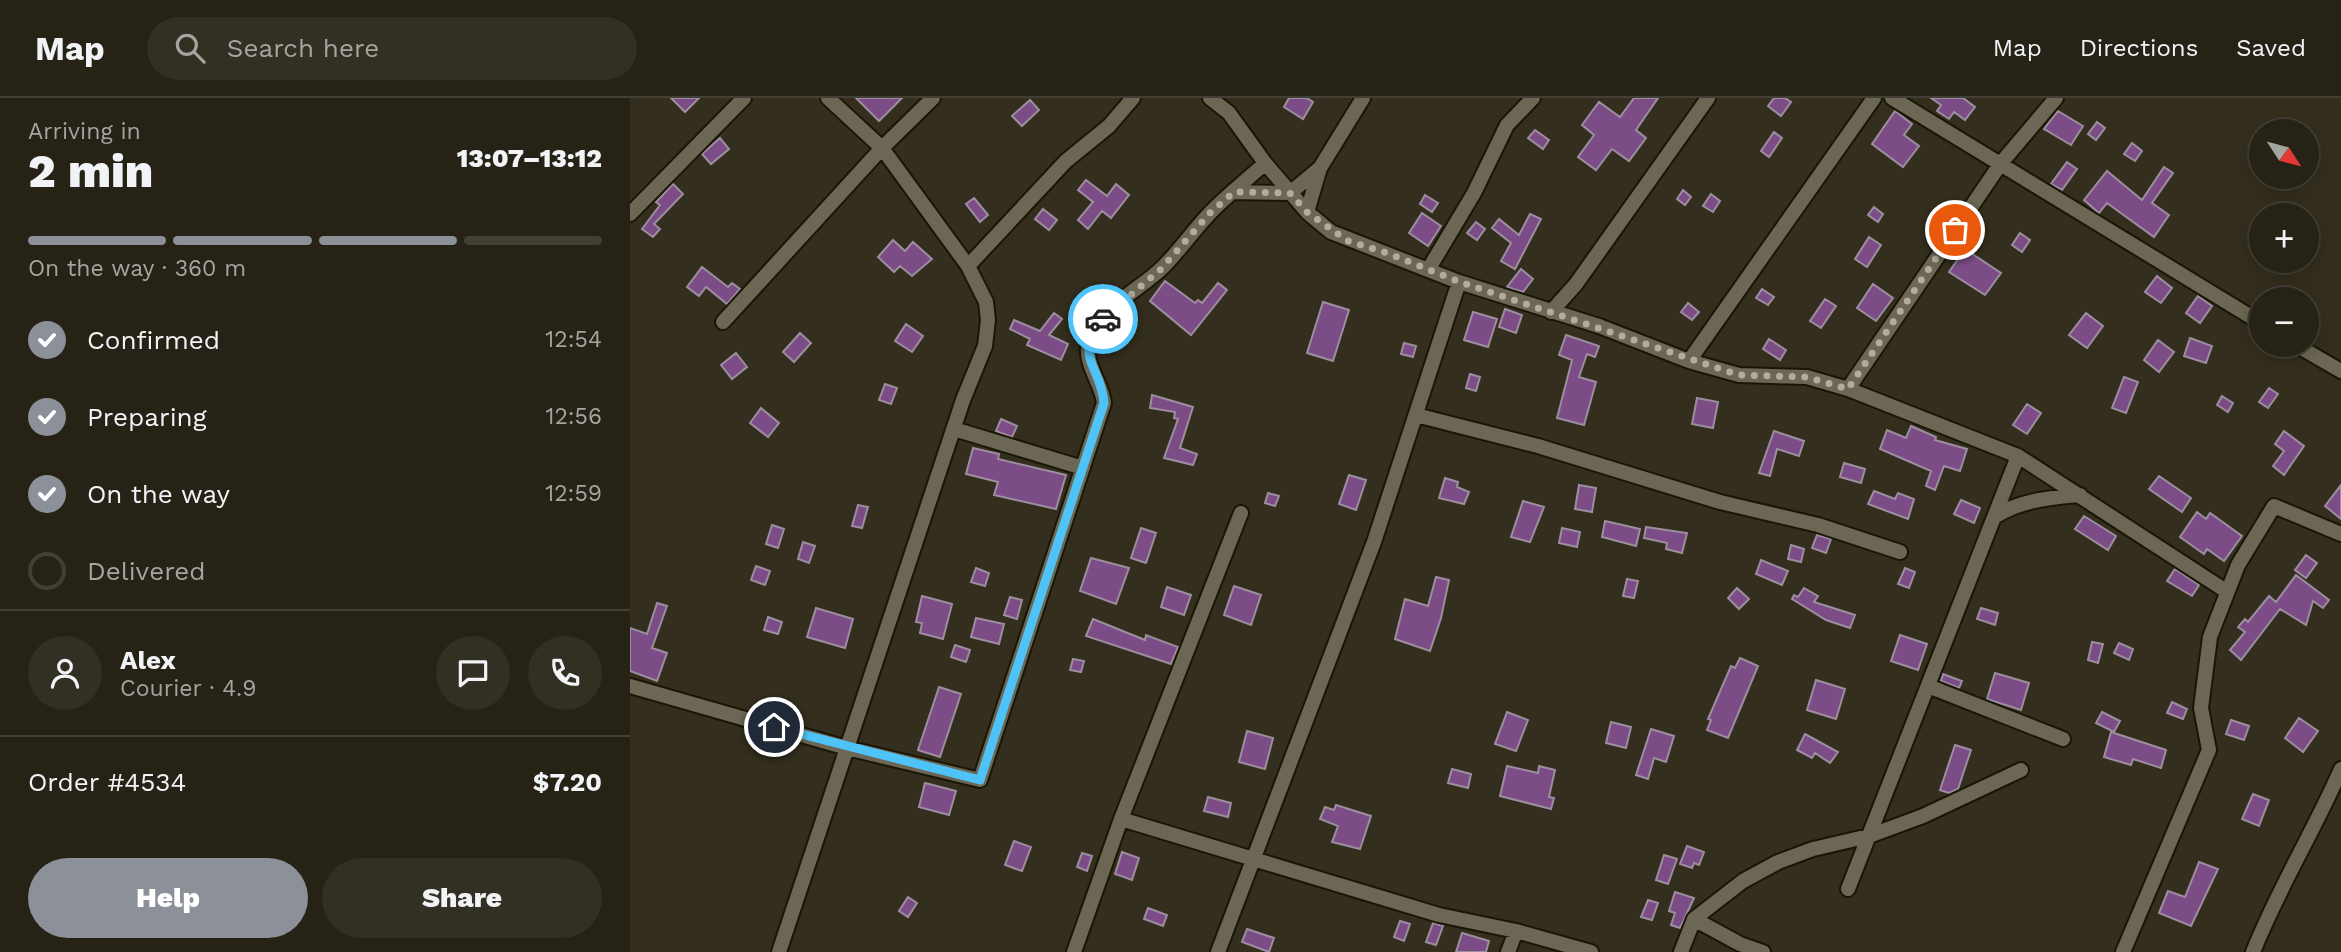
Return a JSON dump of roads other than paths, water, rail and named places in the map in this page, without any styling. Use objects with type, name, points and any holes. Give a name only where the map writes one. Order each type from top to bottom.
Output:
[{"type":"street","points":[[630,214],[744,98]]},
{"type":"street","points":[[779,952],[954,429],[985,346],[988,320],[986,302],[968,266],[882,148],[828,98]]},
{"type":"street","points":[[723,322],[882,148],[933,98]]},
{"type":"street","points":[[968,266],[1066,162],[1109,126],[1133,98]]},
{"type":"street","points":[[1210,98],[1229,113],[1265,163],[1307,212],[1348,241],[1460,282],[1599,326],[1689,361],[1739,375],[1807,377],[1848,389],[2018,456],[2226,591]]},
{"type":"street","points":[[1307,212],[1320,168],[1363,98]]},
{"type":"street","points":[[1429,270],[1474,193],[1507,125],[1533,98]]},
{"type":"street","points":[[1551,312],[1576,284],[1708,98]]},
{"type":"street","points":[[1689,361],[1874,98]]},
{"type":"street","points":[[1892,98],[2249,316]]},
{"type":"street","points":[[1848,389],[2001,163],[2056,98]]},
{"type":"street","points":[[630,685],[847,748],[980,780],[1104,403],[1103,389],[1088,360],[1088,344],[1094,331],[1111,310],[1161,269],[1210,213],[1265,163]]},
{"type":"street","points":[[1234,192],[1290,193],[1320,168]]},
{"type":"street","points":[[1218,952],[1374,542],[1460,282]]},
{"type":"street","points":[[2317,357],[2341,371]]},
{"type":"street","points":[[1416,415],[1538,446],[1720,502],[1818,525],[1900,552]]},
{"type":"street","points":[[954,429],[1083,468]]},
{"type":"street","points":[[1848,889],[2018,456]]},
{"type":"street","points":[[1994,517],[2010,508],[2038,499],[2080,495]]},
{"type":"street","points":[[2123,952],[2208,750],[2201,708],[2201,689],[2210,637],[2238,565],[2274,506],[2341,534]]},
{"type":"street","points":[[1074,952],[1121,818],[1241,513]]},
{"type":"street","points":[[1928,686],[2063,739]]},
{"type":"street","points":[[2253,952],[2275,898],[2300,856],[2341,769]]},
{"type":"street","points":[[1681,952],[1693,919],[1743,881],[1778,862],[1813,849],[1869,836],[1923,816],[2021,770]]},
{"type":"street","points":[[1121,818],[1439,915],[1517,931],[1591,952]]},
{"type":"street","points":[[1693,919],[1740,944],[1763,952]]},
{"type":"street","points":[[1508,952],[1517,931]]}]
